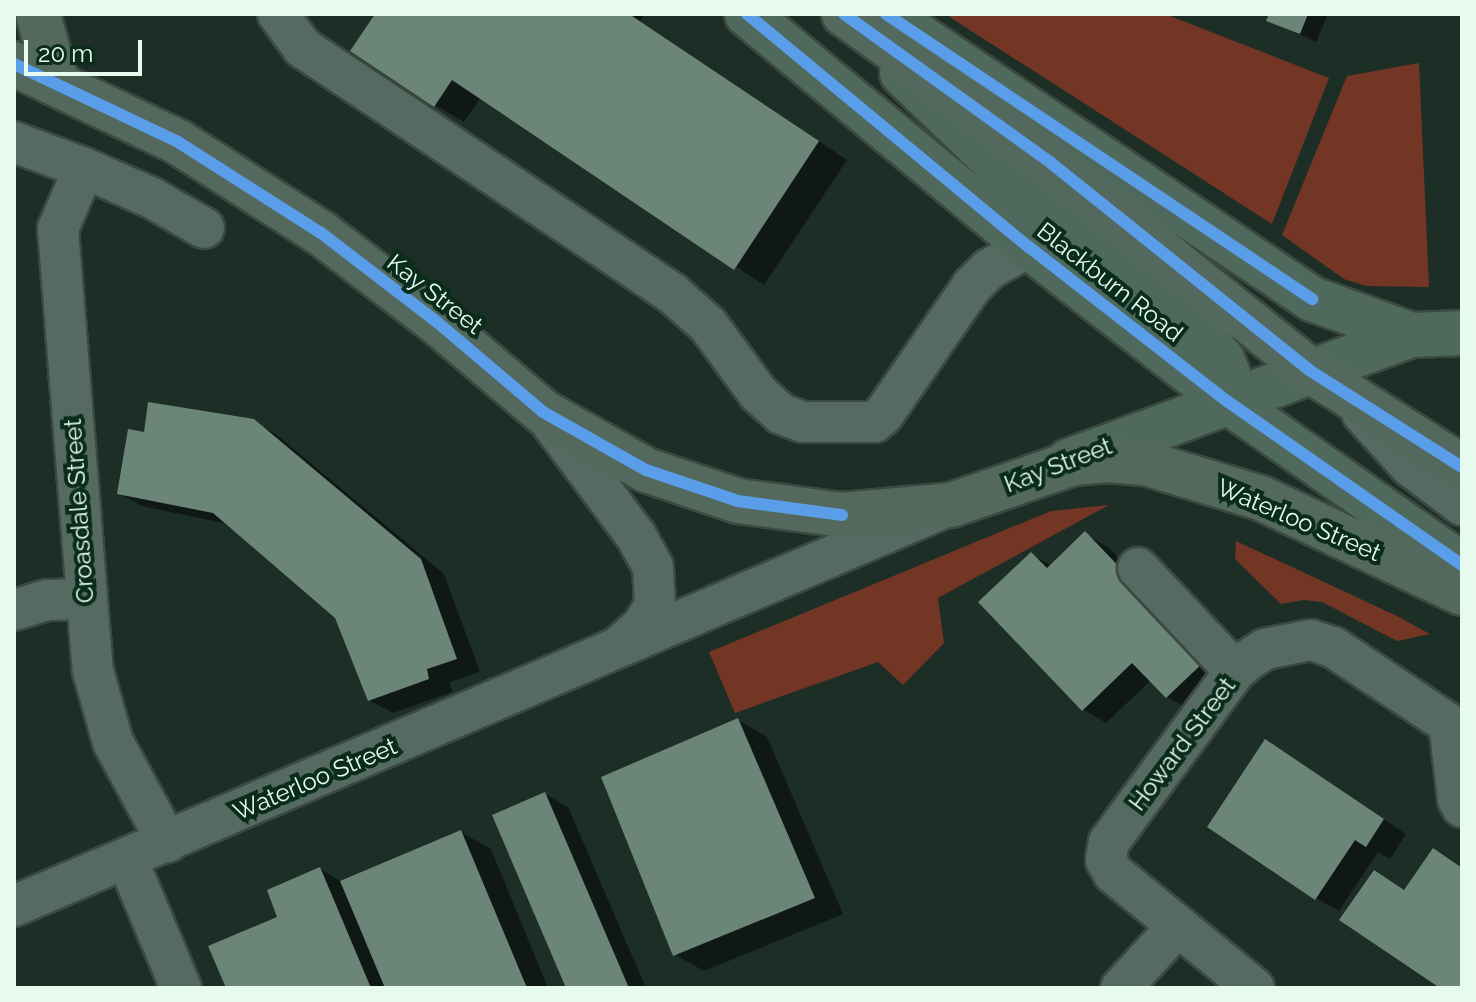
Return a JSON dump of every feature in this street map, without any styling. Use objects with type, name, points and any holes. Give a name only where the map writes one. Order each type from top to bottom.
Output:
[{"type":"highway","points":[[38,14],[57,84]]},
{"type":"highway","points":[[843,14],[1076,182],[1326,381],[1462,467]]},
{"type":"highway","name":"Kay Street","points":[[14,64],[178,142],[321,233],[437,322],[543,412],[646,470],[738,501],[842,515],[951,505],[1037,473]]},
{"type":"highway","name":"Waterloo Street","points":[[1037,473],[1074,463],[1108,460],[1190,474],[1261,498],[1462,593]]},
{"type":"main road","name":"Blackburn Road","points":[[747,14],[1029,247],[1227,401],[1462,565]]},
{"type":"main road","points":[[843,14],[1003,170],[1199,332],[1222,359],[1228,374],[1227,401]]},
{"type":"main road","points":[[886,14],[1304,294],[1333,309],[1412,335],[1462,333]]},
{"type":"main road","name":"Kay Street","points":[[1037,473],[1227,401],[1326,381],[1412,335]]},
{"type":"street","points":[[278,14],[303,48],[673,294],[708,325],[758,393],[781,414],[803,422],[874,422],[883,415],[972,286],[989,269],[1029,247]]},
{"type":"street","points":[[14,142],[152,198],[204,228]]},
{"type":"street","name":"Croasdale Street","points":[[84,168],[58,229],[93,671],[101,709],[113,742],[167,842]]},
{"type":"street","points":[[1326,381],[1410,466],[1462,505]]},
{"type":"street","points":[[543,412],[636,536],[653,567],[655,605],[643,625],[616,651]]},
{"type":"street","name":"Waterloo Street","points":[[14,906],[616,651],[951,505]]},
{"type":"street","points":[[1138,568],[1235,671]]},
{"type":"street","points":[[14,610],[47,600],[86,599]]},
{"type":"street","name":"Howard Street","points":[[1254,988],[1114,874],[1106,860],[1109,842],[1235,671],[1265,649],[1311,640],[1333,647],[1449,724],[1458,799],[1462,807]]},
{"type":"street","points":[[127,859],[181,988]]},
{"type":"street","points":[[1121,988],[1178,926]]},
{"type":"shaded area","points":[[945,14],[1165,14],[1329,78],[1272,224]]},
{"type":"shaded area","points":[[1419,63],[1429,287],[1366,286],[1344,279],[1282,235],[1347,76]]},
{"type":"shaded area","points":[[1109,505],[938,598],[944,643],[903,685],[878,662],[735,713],[709,652],[1051,511]]},
{"type":"shaded area","points":[[1236,541],[1430,634],[1397,641],[1322,602],[1304,600],[1281,604],[1235,559]]},
{"type":"building","points":[[375,14],[629,14],[819,141],[734,270],[452,80],[434,107],[350,51]]},
{"type":"building","points":[[1269,14],[1308,14],[1300,34],[1266,21]]},
{"type":"building","points":[[148,402],[254,419],[421,559],[457,659],[427,669],[429,679],[368,701],[335,618],[213,513],[117,494],[128,429],[144,432]]},
{"type":"building","points":[[1085,531],[1207,659],[1166,698],[1132,663],[1082,711],[978,602],[1031,552],[1047,568]]},
{"type":"building","points":[[738,718],[815,898],[673,956],[601,777]]},
{"type":"building","points":[[1265,739],[1384,819],[1366,847],[1355,840],[1315,900],[1207,827]]},
{"type":"building","points":[[545,792],[629,988],[566,988],[492,815]]},
{"type":"building","points":[[461,830],[527,988],[385,988],[340,881]]},
{"type":"building","points":[[1433,848],[1462,868],[1462,988],[1440,988],[1339,920],[1374,870],[1404,890]]},
{"type":"building","points":[[320,867],[371,988],[226,988],[208,946],[277,917],[267,890]]},
{"type":"cycle path","points":[[747,14],[1029,247],[1227,401],[1462,565]]},
{"type":"cycle path","points":[[844,14],[1051,163],[1309,370],[1462,467]]},
{"type":"cycle path","points":[[886,14],[1312,299]]},
{"type":"cycle path","points":[[14,64],[178,142],[321,233],[437,322],[543,412],[646,470],[738,501],[842,515]]}]
